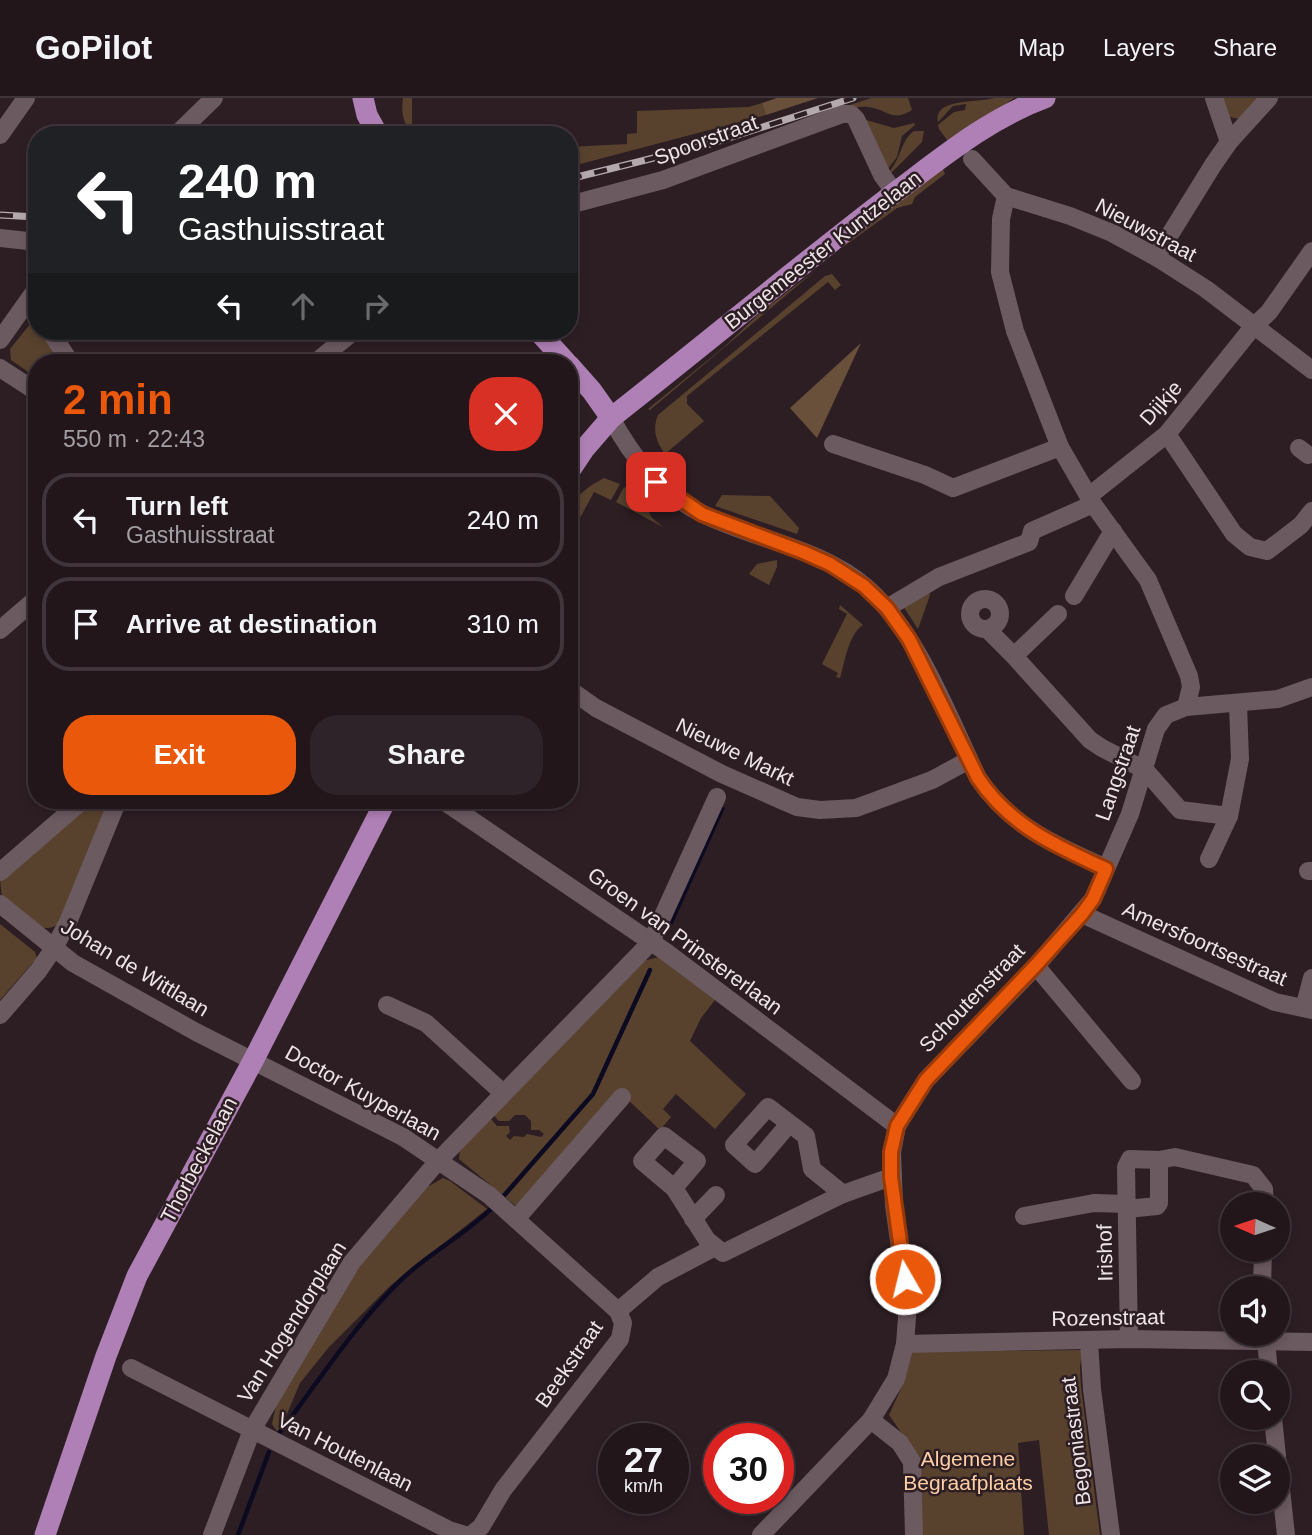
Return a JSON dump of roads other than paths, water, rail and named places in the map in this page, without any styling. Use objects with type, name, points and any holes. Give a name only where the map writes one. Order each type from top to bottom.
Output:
[{"type":"main road","points":[[363,98],[373,126]]},
{"type":"main road","name":"Burgemeester Kuntzelaan","points":[[611,418],[822,248],[975,134],[1008,114],[1045,98]]},
{"type":"main road","points":[[546,340],[558,354]]},
{"type":"main road","points":[[578,376],[611,418],[578,458]]},
{"type":"main road","name":"Thorbeckelaan","points":[[45,1535],[106,1356],[137,1276],[254,1059],[381,809]]},
{"type":"street","points":[[0,135],[26,98]]},
{"type":"street","points":[[185,126],[214,98]]},
{"type":"street","points":[[1214,98],[1229,142]]},
{"type":"street","points":[[1156,257],[1229,142],[1269,98]]},
{"type":"street","name":"Spoorstraat","points":[[578,203],[663,180],[842,114],[851,114],[856,119],[882,175],[895,193]]},
{"type":"street","points":[[972,159],[1006,196],[1001,219],[1000,272],[1015,331],[1060,447],[1091,500],[1148,580],[1191,682],[1186,707]]},
{"type":"street","name":"Nieuwstraat","points":[[1006,196],[1070,216],[1112,233],[1156,257],[1206,289],[1312,370]]},
{"type":"street","points":[[0,239],[28,241]]},
{"type":"street","name":"Dijkje","points":[[887,608],[939,578],[1029,542],[1032,531],[1091,500],[1167,434],[1253,327],[1269,312],[1312,251]]},
{"type":"street","points":[[0,340],[28,311]]},
{"type":"street","points":[[326,354],[343,340]]},
{"type":"street","points":[[0,368],[28,386]]},
{"type":"street","points":[[611,418],[631,453],[656,482],[680,501],[702,514],[830,564],[864,586],[887,608],[909,639],[988,794],[1013,818],[1044,840],[1106,869]]},
{"type":"street","points":[[1167,434],[1234,534],[1250,547],[1267,551],[1301,525],[1312,510]]},
{"type":"street","points":[[833,444],[925,475],[953,488],[1060,447]]},
{"type":"street","points":[[1074,596],[1113,531]]},
{"type":"street","points":[[0,630],[28,606]]},
{"type":"street","points":[[1014,656],[1058,614]]},
{"type":"street","points":[[988,630],[1095,744],[1144,770],[1180,810],[1228,816]]},
{"type":"street","name":"Langstraat","points":[[1106,869],[1130,814],[1158,723],[1170,712],[1186,707],[1278,699],[1312,687]]},
{"type":"street","name":"Nieuwe Markt","points":[[578,695],[596,708],[722,774],[797,807],[820,810],[856,808],[932,780],[969,760]]},
{"type":"street","points":[[1209,859],[1228,816],[1240,759],[1238,704]]},
{"type":"street","name":"Van Hogendorplaan","points":[[212,1535],[252,1430],[352,1262],[438,1161],[651,942],[717,797]]},
{"type":"street","points":[[0,872],[73,809]]},
{"type":"street","points":[[0,1015],[39,970],[54,948],[68,922],[114,809]]},
{"type":"street","name":"Groen van Prinstererlaan","points":[[455,809],[651,942],[897,1126]]},
{"type":"street","name":"Schoutenstraat","points":[[761,1535],[871,1420],[896,1379],[905,1344],[908,1304],[891,1177],[891,1152],[897,1126],[926,1080],[1082,914],[1093,899],[1106,869]]},
{"type":"street","name":"Johan de Wittlaan","points":[[0,904],[73,963],[173,1019],[254,1059]]},
{"type":"street","name":"Amersfoortsestraat","points":[[1082,914],[1275,1002],[1308,1009]]},
{"type":"street","points":[[1036,965],[1132,1081]]},
{"type":"street","points":[[1308,1009],[1312,978]]},
{"type":"street","points":[[387,1005],[426,1023],[503,1093]]},
{"type":"street","name":"Doctor Kuyperlaan","points":[[254,1059],[403,1137],[489,1195],[618,1311]]},
{"type":"street","points":[[514,1217],[622,1097]]},
{"type":"street","points":[[789,1124],[806,1136],[812,1169],[843,1194]]},
{"type":"street","name":"Irishof","points":[[1129,1339],[1126,1167],[1130,1159],[1159,1160],[1175,1157],[1253,1175],[1264,1192]]},
{"type":"street","name":"Irishof","points":[[1024,1216],[1094,1203],[1157,1206],[1160,1203],[1159,1160]]},
{"type":"street","name":"Beekstraat","points":[[471,1535],[481,1527],[503,1490],[620,1339],[623,1322],[618,1311],[658,1277],[843,1194],[891,1177]]},
{"type":"street","points":[[674,1188],[707,1240],[719,1250]]},
{"type":"street","points":[[693,1219],[716,1195]]},
{"type":"street","name":"Rozenstraat","points":[[905,1344],[1220,1338]]},
{"type":"street","name":"Rozenstraat","points":[[1290,1340],[1312,1342]]},
{"type":"street","name":"Begoniastraat","points":[[1089,1341],[1092,1389],[1111,1535]]},
{"type":"street","name":"Van Houtenlaan","points":[[131,1368],[449,1530],[465,1535]]},
{"type":"street","points":[[871,1420],[900,1443],[912,1462],[914,1535]]},
{"type":"street","points":[[1284,1514],[1286,1535]]},
{"type":"water","points":[[719,805],[725,808],[671,928],[665,926]]},
{"type":"waterway","points":[[501,1199],[593,1094],[650,970]]},
{"type":"waterway","points":[[280,1432],[353,1334],[385,1296],[413,1269],[473,1225],[495,1205]]},
{"type":"waterway","points":[[238,1535],[269,1452]]},
{"type":"railway","points":[[578,177],[710,144],[853,98]]},
{"type":"railway","points":[[0,215],[28,217]]},
{"type":"park label","name":"Algemene Begraafplaats","points":[[968,1471]]}]
